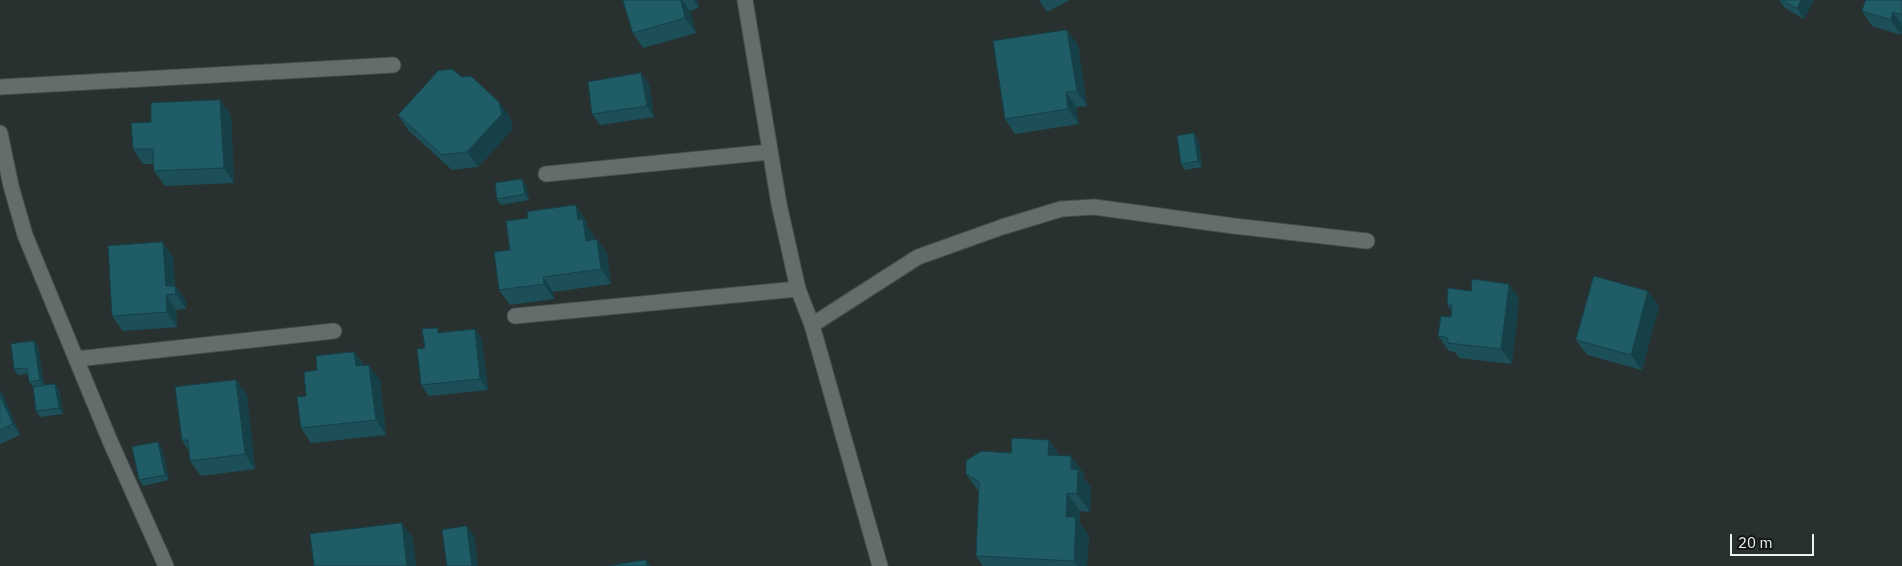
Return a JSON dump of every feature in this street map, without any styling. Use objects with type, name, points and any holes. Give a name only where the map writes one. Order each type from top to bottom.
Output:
[{"type":"street","points":[[745,0],[779,204],[798,289],[812,326],[880,566]]},
{"type":"street","points":[[0,87],[393,65]]},
{"type":"street","points":[[0,133],[11,186],[25,235],[110,441],[166,566]]},
{"type":"street","points":[[546,174],[770,152]]},
{"type":"street","points":[[812,326],[918,257],[1002,227],[1061,209],[1094,207],[1234,226],[1367,241]]},
{"type":"street","points":[[515,316],[798,289]]},
{"type":"street","points":[[76,360],[334,331]]},
{"type":"building","points":[[623,0],[681,0],[685,18],[633,33]]},
{"type":"building","points":[[1782,0],[1801,0],[1797,8]]},
{"type":"building","points":[[1866,0],[1902,0],[1902,15],[1893,12],[1891,20],[1862,11]]},
{"type":"building","points":[[1067,30],[1077,91],[1066,92],[1068,109],[1005,119],[993,41]]},
{"type":"building","points":[[452,69],[462,77],[471,76],[499,102],[502,114],[467,152],[442,155],[398,115],[438,71]]},
{"type":"building","points":[[641,73],[647,106],[592,114],[588,82]]},
{"type":"building","points":[[220,100],[224,168],[154,171],[153,149],[133,149],[131,123],[151,122],[151,103]]},
{"type":"building","points":[[1194,133],[1198,161],[1181,164],[1177,136]]},
{"type":"building","points":[[522,179],[525,194],[497,199],[495,183]]},
{"type":"building","points":[[576,205],[578,220],[583,219],[586,241],[597,239],[601,269],[543,277],[544,284],[499,290],[494,252],[510,250],[506,221],[528,218],[527,212]]},
{"type":"building","points":[[163,242],[166,286],[175,286],[176,294],[166,295],[167,312],[112,316],[108,246]]},
{"type":"building","points":[[1594,276],[1648,291],[1631,355],[1576,340]]},
{"type":"building","points":[[1472,279],[1509,284],[1501,349],[1448,343],[1448,338],[1438,336],[1441,316],[1451,317],[1452,305],[1447,305],[1448,288],[1471,291]]},
{"type":"building","points":[[438,328],[438,333],[475,329],[480,379],[421,385],[417,349],[425,348],[422,329]]},
{"type":"building","points":[[34,341],[40,380],[29,382],[27,368],[14,369],[11,344]]},
{"type":"building","points":[[354,352],[356,366],[369,365],[376,420],[301,428],[297,397],[306,396],[304,372],[317,370],[316,356]]},
{"type":"building","points":[[236,380],[245,454],[190,461],[188,440],[182,440],[175,387]]},
{"type":"building","points":[[55,384],[59,408],[36,411],[33,387]]},
{"type":"building","points":[[0,395],[13,424],[0,430]]},
{"type":"building","points":[[1012,438],[1049,440],[1048,455],[1071,456],[1071,469],[1078,470],[1077,494],[1067,493],[1066,517],[1076,517],[1074,561],[976,556],[979,482],[966,474],[966,461],[981,451],[1011,453]]},
{"type":"building","points":[[158,442],[165,475],[139,480],[132,447]]},
{"type":"building","points":[[402,523],[407,566],[314,566],[310,534]]},
{"type":"building","points":[[467,526],[472,566],[447,566],[442,530]]},
{"type":"building","points":[[646,560],[647,566],[608,566]]}]
